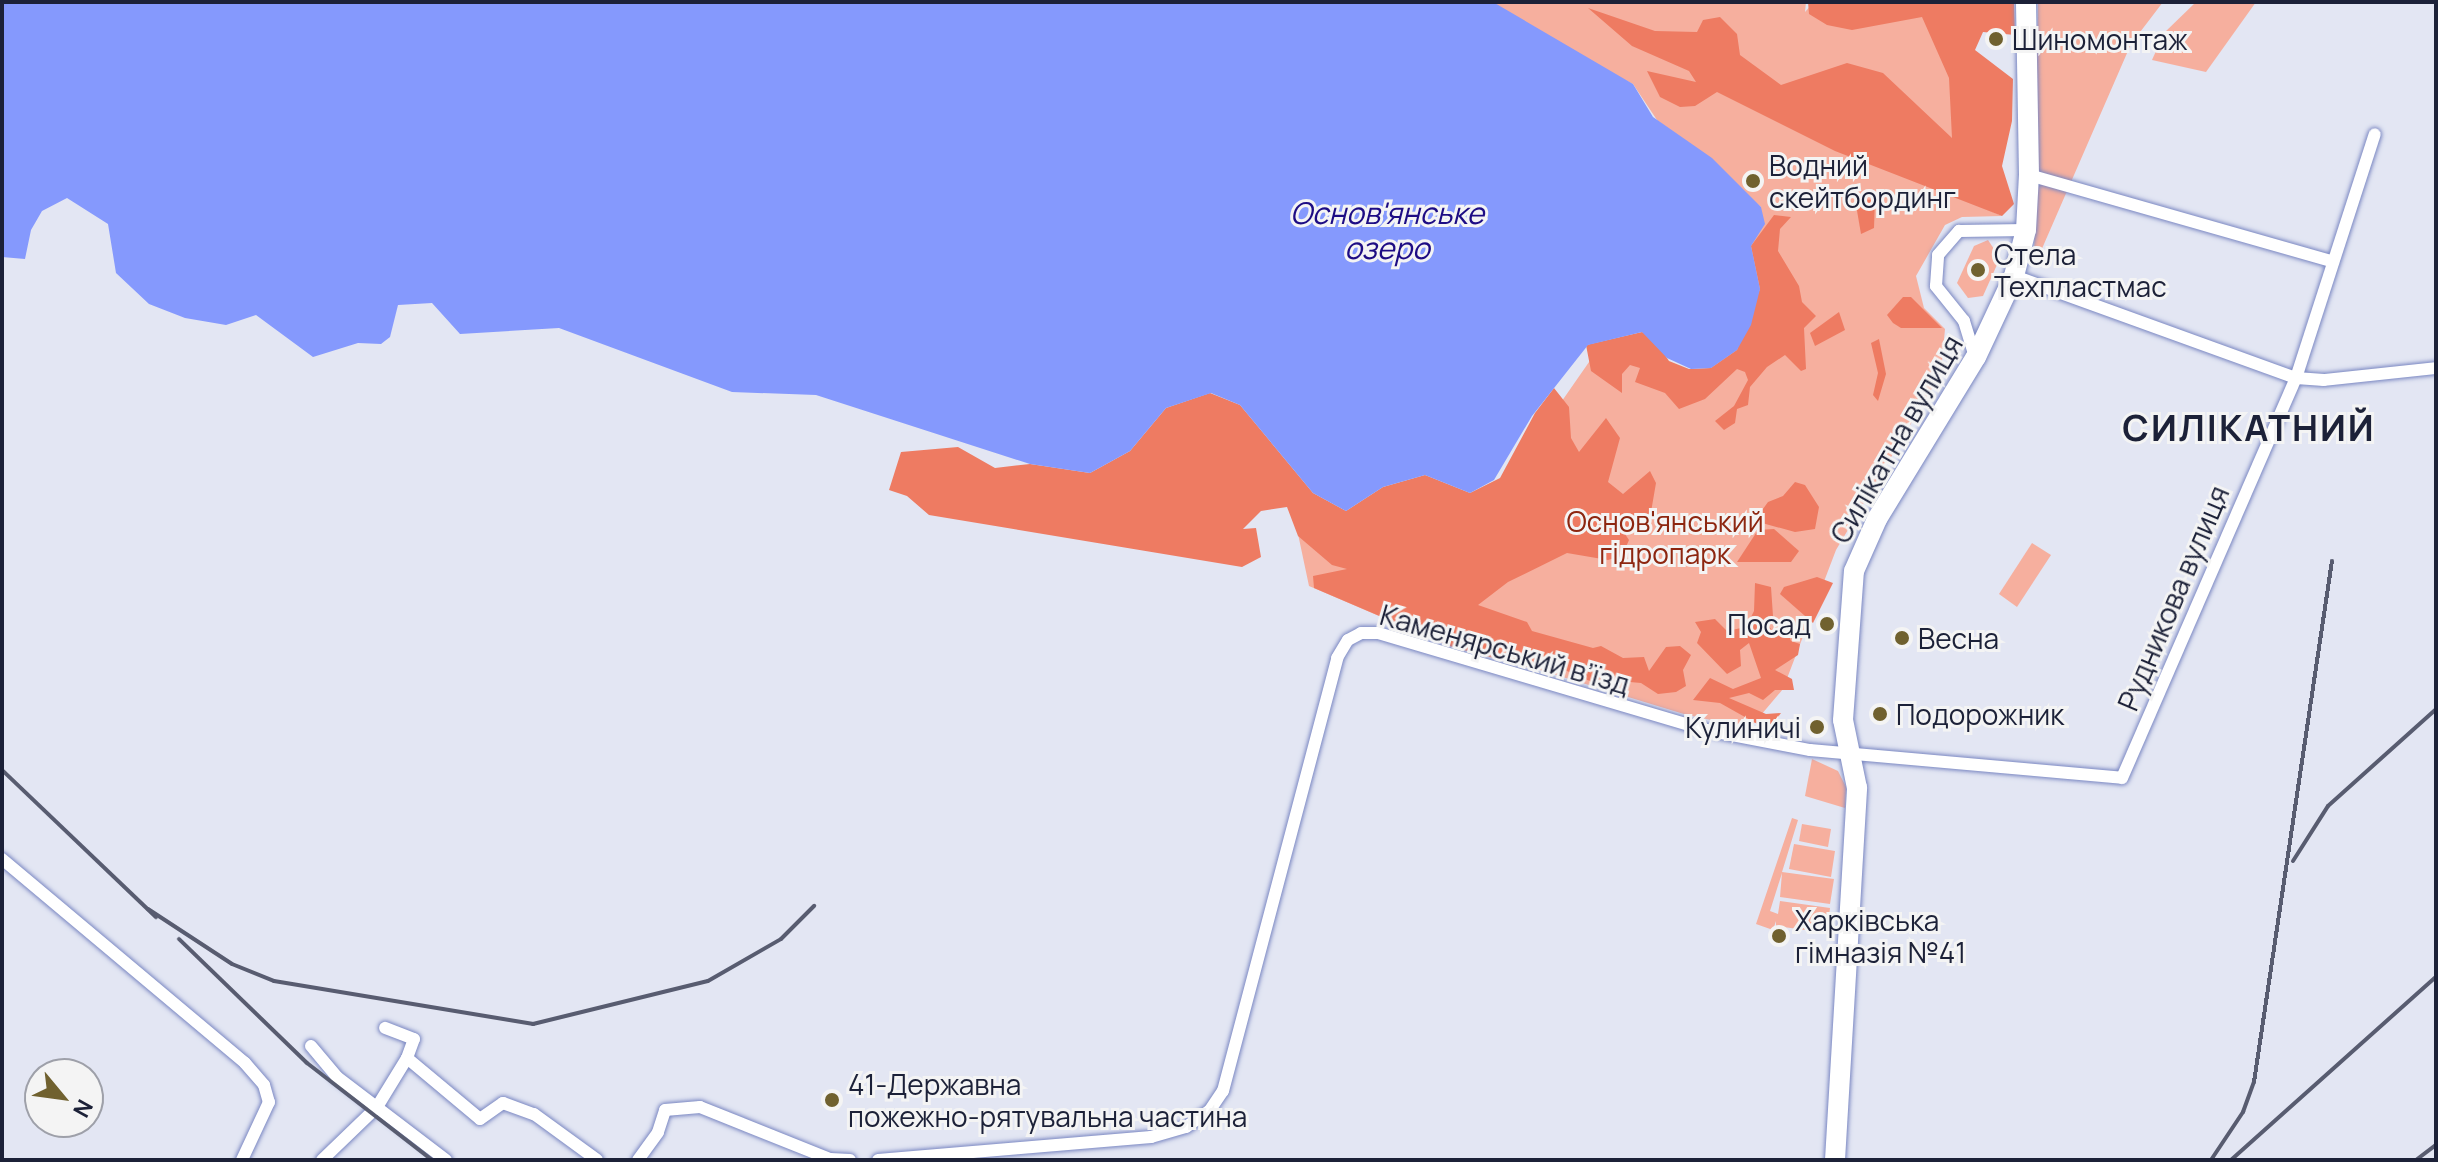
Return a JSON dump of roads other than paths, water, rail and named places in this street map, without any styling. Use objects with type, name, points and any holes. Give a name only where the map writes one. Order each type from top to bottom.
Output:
[{"type":"main road","name":"Силікатна вулиця","points":[[1835,1160],[1857,808],[1843,720],[1854,571],[1877,519],[1976,357],[2014,276],[2026,230],[2029,175],[2026,2]]},
{"type":"street","name":"Рудникова вулиця","points":[[1849,758],[2122,778],[2296,378],[2330,261],[2375,134]]},
{"type":"street","points":[[2029,175],[2330,261]]},
{"type":"street","points":[[1976,357],[1964,321],[1936,286],[1938,255],[1959,231],[2026,230]]},
{"type":"street","points":[[2014,276],[2296,378],[2324,380],[2435,364]]},
{"type":"street","name":"Каменярський в’їзд","points":[[878,1160],[1151,1137],[1186,1127],[1210,1110],[1223,1091],[1337,658],[1348,640],[1378,633],[1706,730],[1849,758]]},
{"type":"street","points":[[2,859],[245,1063],[264,1085],[269,1102],[244,1158]]},
{"type":"street","points":[[322,1160],[377,1107],[407,1058],[414,1039],[385,1028]]},
{"type":"street","points":[[311,1046],[337,1077],[446,1160]]},
{"type":"street","points":[[407,1058],[480,1119],[503,1103],[534,1114],[597,1160]]},
{"type":"street","points":[[638,1160],[658,1132],[665,1110],[716,1110],[800,1148],[850,1160]]},
{"type":"water","name":"Основ'янське озеро","points":[[2,2],[1493,2],[1633,84],[1653,117],[1712,158],[1761,207],[1765,224],[1751,246],[1760,289],[1751,325],[1737,350],[1711,368],[1691,369],[1667,358],[1642,332],[1588,345],[1532,416],[1494,480],[1470,493],[1425,475],[1383,487],[1346,511],[1313,493],[1240,405],[1211,393],[1166,408],[1130,451],[1090,473],[1030,464],[816,395],[732,392],[559,328],[460,334],[432,303],[398,305],[390,337],[381,344],[358,343],[313,357],[256,315],[226,325],[185,318],[149,304],[116,273],[108,224],[67,198],[42,211],[31,230],[25,259],[2,257]]},
{"type":"railway","points":[[2211,1160],[2243,1112],[2254,1082],[2332,561]]},
{"type":"railway","points":[[2293,861],[2328,806],[2436,709]]},
{"type":"railway","points":[[2,770],[156,917]]},
{"type":"railway","points":[[148,909],[232,964],[274,981],[533,1024],[708,981],[781,939],[814,906]]},
{"type":"railway","points":[[179,939],[307,1063],[432,1160]]},
{"type":"railway","points":[[2231,1160],[2436,977]]},
{"type":"railway","points":[[2416,1160],[2436,1145]]},
{"type":"place","name":"Шиномонтаж","points":[[1996,39]]},
{"type":"place","name":"Водний скейтбординг","points":[[1753,181]]},
{"type":"place","name":"Стела Техпластмас","points":[[1978,270]]},
{"type":"place","name":"Посад","points":[[1827,624]]},
{"type":"place","name":"Весна","points":[[1902,638]]},
{"type":"place","name":"Подорожник","points":[[1880,714]]},
{"type":"place","name":"Кулиничі","points":[[1817,727]]},
{"type":"place","name":"Харківська гімназія №41","points":[[1779,936]]},
{"type":"place","name":"41-Державна пожежно-рятувальна частина","points":[[832,1100]]},
{"type":"district","name":"СИЛІКАТНИЙ","points":[[2249,428]]},
{"type":"park label","name":"Основ'янський гідропарк","points":[[1665,537]]}]
